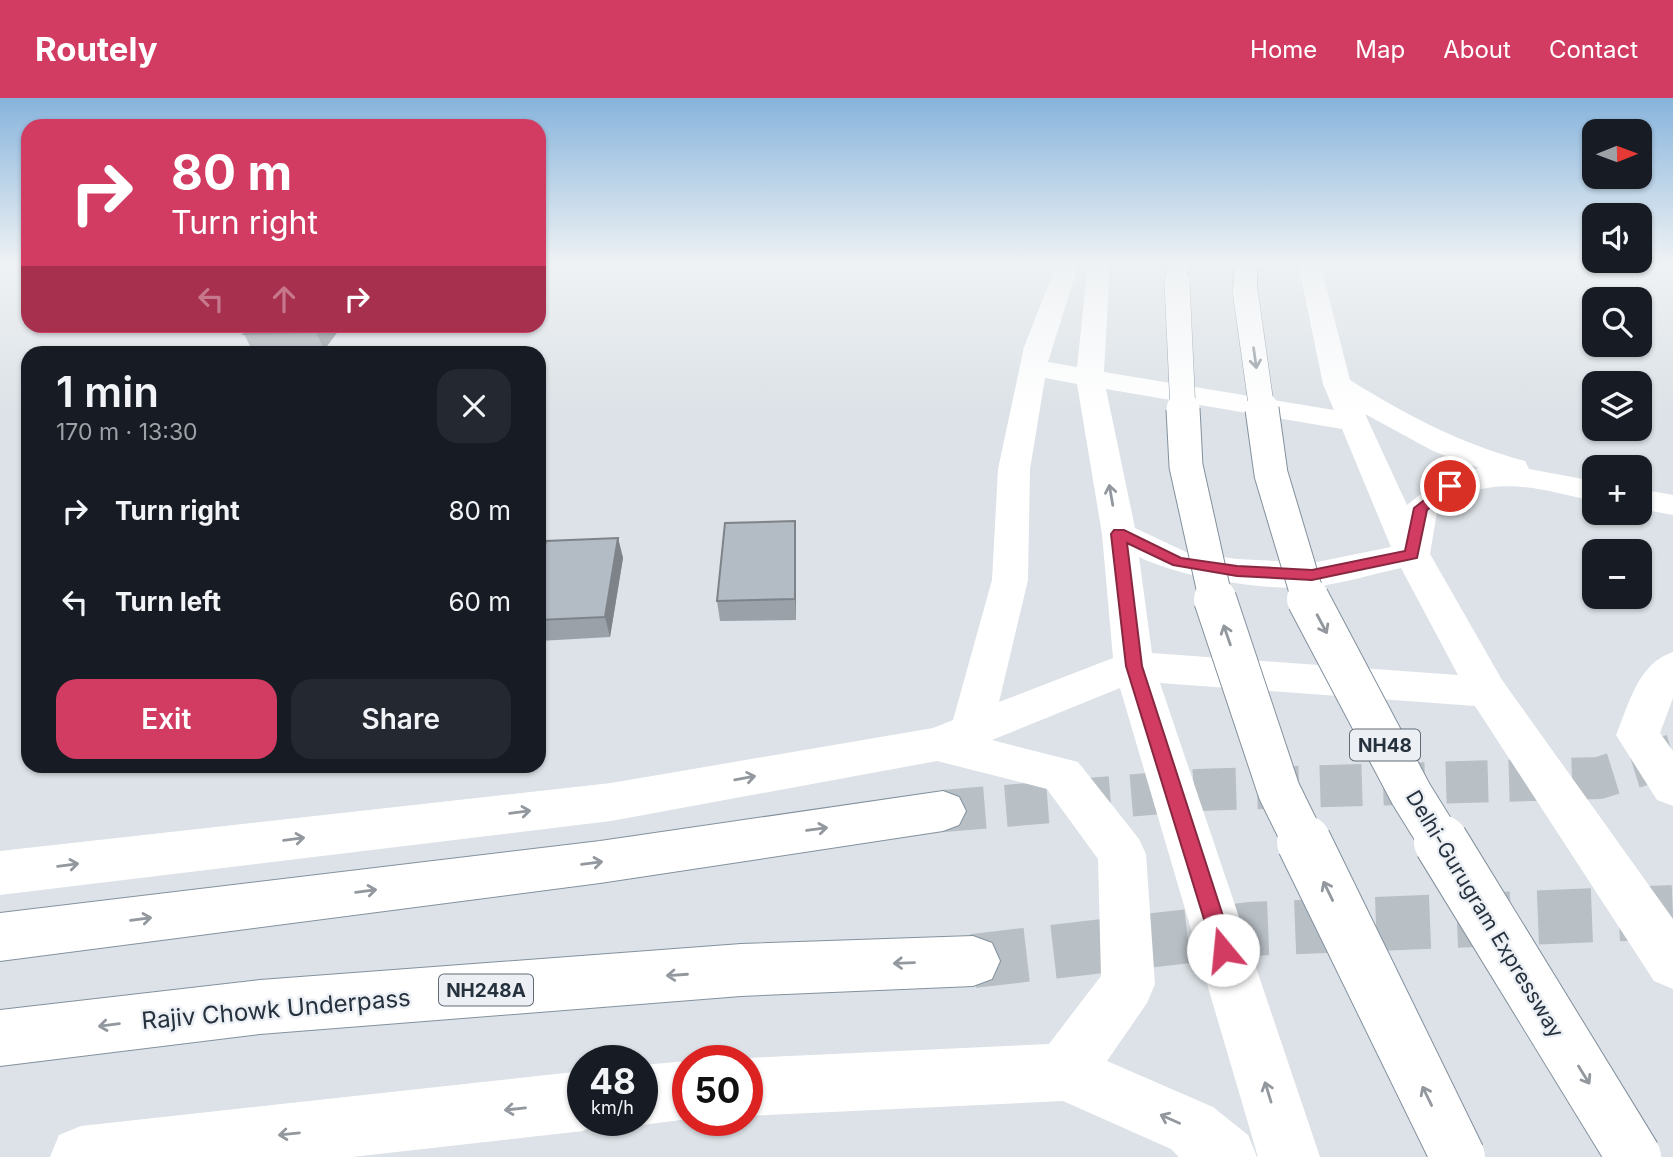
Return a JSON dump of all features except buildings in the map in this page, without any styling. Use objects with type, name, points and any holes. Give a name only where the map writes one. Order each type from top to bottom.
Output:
[{"type":"main road","points":[[954,737],[1010,580],[1015,501],[1014,469],[1037,347],[1050,312]]},
{"type":"main road","points":[[1093,312],[1090,378],[1119,534],[1134,666],[1289,1157]]},
{"type":"main road","points":[[1180,312],[1186,466],[1212,590],[1279,791],[1458,1157]]},
{"type":"main road","name":"Delhi-Gurugram Expressway","points":[[1250,312],[1271,474],[1306,595],[1411,794],[1634,1157]]},
{"type":"main road","points":[[1320,312],[1337,384],[1412,554],[1487,691],[1673,963]]},
{"type":"main road","points":[[1033,369],[1354,422]]},
{"type":"main road","points":[[1337,384],[1402,426],[1483,461],[1582,487]]},
{"type":"main road","points":[[1412,554],[1421,508],[1450,486],[1481,476],[1582,488]]},
{"type":"main road","points":[[1119,534],[1178,562],[1237,571],[1312,575],[1412,554]]},
{"type":"main road","points":[[0,873],[611,802],[954,737],[1134,666],[1408,688],[1487,691]]},
{"type":"main road","points":[[1673,667],[1657,686],[1638,735],[1673,788]]},
{"type":"main road","points":[[954,737],[1062,775],[1122,854],[1128,984],[1064,1072]]},
{"type":"main road","points":[[0,937],[600,862],[943,811]]},
{"type":"main road","name":"Rajiv Chowk Underpass","points":[[0,1038],[261,1007],[741,970],[973,961]]},
{"type":"main road","points":[[763,1086],[1064,1072],[1192,1128],[1226,1157]]},
{"type":"main road","points":[[81,1157],[567,1103]]},
{"type":"tunnel","points":[[943,811],[1198,790],[1599,778],[1673,755]]},
{"type":"tunnel","points":[[973,961],[1250,929],[1673,912]]},
{"type":"route","points":[[1223,950],[1134,666],[1119,534],[1178,562],[1237,571],[1312,575],[1412,554],[1421,508],[1450,486]]}]
